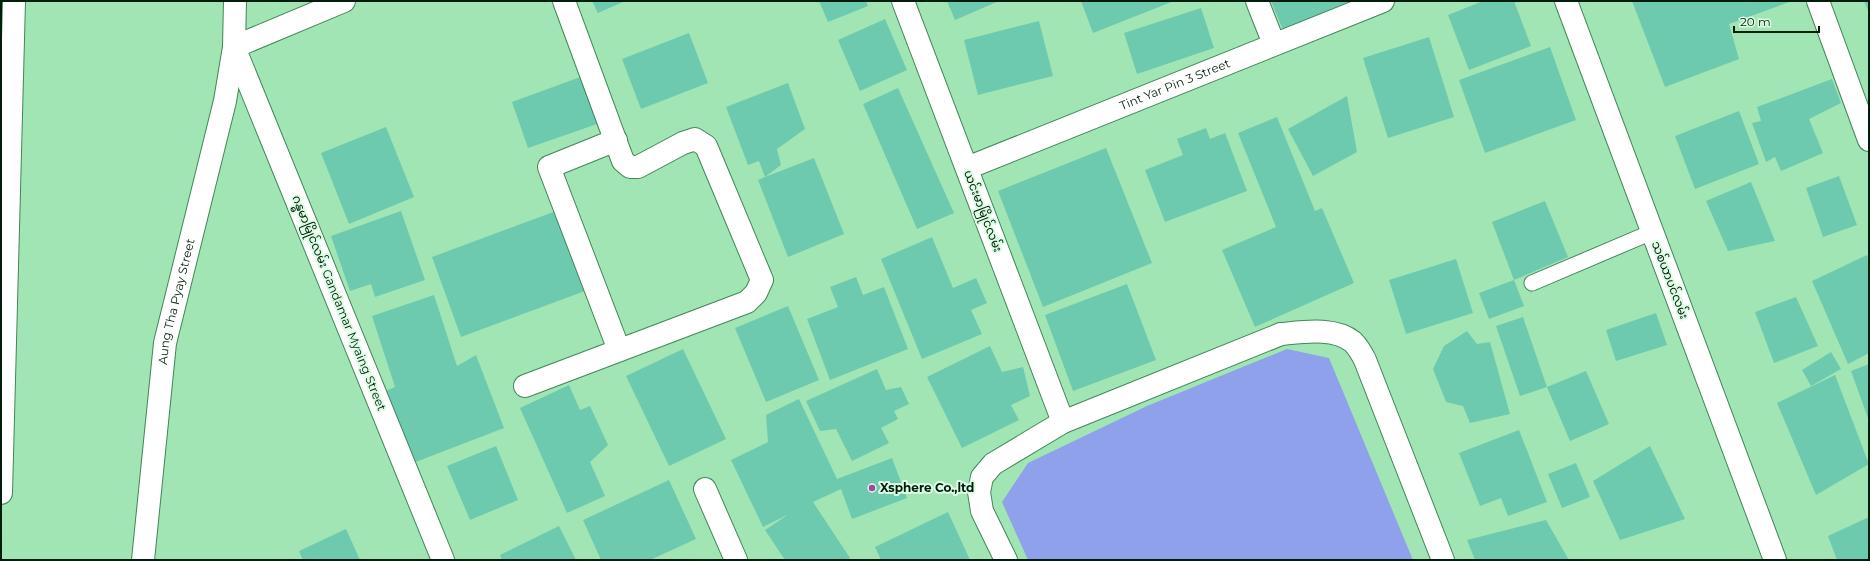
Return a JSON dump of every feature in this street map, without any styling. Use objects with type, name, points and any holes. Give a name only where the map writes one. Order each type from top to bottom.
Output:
[{"type":"street","points":[[1,493],[14,1]]},
{"type":"street","name":"Aung Tha Pyay Street","points":[[143,560],[165,343],[225,101],[234,47],[235,1]]},
{"type":"street","points":[[234,47],[344,1]]},
{"type":"street","points":[[525,386],[746,302],[756,293],[762,280],[706,146],[695,139],[683,143],[638,167],[630,167],[624,161],[564,1]]},
{"type":"street","name":"ယင်းမာမြိုင်လမ်း","points":[[903,1],[1063,422]]},
{"type":"street","points":[[1257,1],[1274,44]]},
{"type":"street","name":"Tint Yar Pin 3 Street","points":[[967,168],[1383,1]]},
{"type":"street","name":"သစ်ယာပင်လမ်း","points":[[1566,1],[1775,560]]},
{"type":"street","points":[[1818,1],[1869,140]]},
{"type":"street","name":"ဂန္ဓမာမြိုင်လမ်း Gandamar Myaing Street","points":[[234,47],[443,560]]},
{"type":"street","points":[[616,140],[549,167],[619,350]]},
{"type":"street","points":[[1006,560],[982,511],[979,492],[982,477],[993,464],[1063,422],[1281,334],[1305,331],[1344,336],[1354,343],[1365,360],[1443,560]]},
{"type":"street","points":[[705,489],[736,560]]},
{"type":"lane","points":[[1532,283],[1652,232]]},
{"type":"shaded area","points":[[1287,349],[1329,358],[1413,560],[1028,560],[1002,502],[1028,463],[1147,406]]},
{"type":"building","points":[[592,1],[625,1],[598,13]]},
{"type":"building","points":[[819,1],[866,1],[868,6],[828,22]]},
{"type":"building","points":[[947,1],[999,1],[955,20]]},
{"type":"building","points":[[1081,1],[1174,1],[1093,33]]},
{"type":"building","points":[[1271,1],[1350,1],[1283,30]]},
{"type":"building","points":[[1483,1],[1514,1],[1531,46],[1469,70],[1448,15]]},
{"type":"building","points":[[1632,1],[1792,1],[1729,24],[1739,59],[1665,87]]},
{"type":"building","points":[[1864,1],[1869,1],[1869,13]]},
{"type":"building","points":[[1201,8],[1214,48],[1137,74],[1124,33]]},
{"type":"building","points":[[885,19],[907,70],[860,91],[838,40]]},
{"type":"building","points":[[1039,21],[1053,76],[978,95],[964,40]]},
{"type":"building","points":[[689,33],[708,83],[641,109],[622,59]]},
{"type":"building","points":[[1429,37],[1454,117],[1388,138],[1363,58]]},
{"type":"building","points":[[1550,47],[1576,120],[1485,153],[1459,80]]},
{"type":"building","points":[[583,76],[600,123],[528,148],[512,102]]},
{"type":"building","points":[[1832,79],[1841,103],[1809,119],[1823,153],[1781,171],[1775,157],[1766,162],[1752,123],[1761,121],[1757,107]]},
{"type":"building","points":[[788,83],[805,129],[777,149],[781,165],[765,177],[759,161],[748,165],[726,107]]},
{"type":"building","points":[[898,88],[954,213],[917,229],[863,104]]},
{"type":"building","points":[[1347,96],[1357,152],[1313,176],[1288,129]]},
{"type":"building","points":[[1739,111],[1759,164],[1695,189],[1675,136]]},
{"type":"building","points":[[1277,117],[1315,211],[1322,208],[1354,283],[1255,327],[1222,250],[1276,227],[1238,133]]},
{"type":"building","points":[[386,127],[414,197],[349,224],[321,153]]},
{"type":"building","points":[[1206,128],[1210,139],[1225,133],[1247,191],[1165,222],[1145,170],[1183,155],[1177,139]]},
{"type":"building","points":[[1106,148],[1152,263],[1043,307],[998,191]]},
{"type":"building","points":[[814,158],[844,234],[788,257],[758,180]]},
{"type":"building","points":[[1839,176],[1857,225],[1823,237],[1806,188]]},
{"type":"building","points":[[1751,182],[1775,241],[1728,251],[1706,201]]},
{"type":"building","points":[[1545,201],[1568,257],[1514,280],[1492,222]]},
{"type":"building","points":[[401,211],[425,280],[375,297],[371,284],[350,291],[331,236]]},
{"type":"building","points":[[556,211],[585,291],[461,337],[432,257]]},
{"type":"building","points":[[932,237],[953,288],[976,278],[987,303],[971,310],[982,334],[922,359],[881,259]]},
{"type":"building","points":[[1867,255],[1869,260],[1869,353],[1848,364],[1812,281]]},
{"type":"building","points":[[1456,259],[1473,313],[1406,334],[1389,280]]},
{"type":"building","points":[[856,277],[863,295],[884,287],[908,349],[830,380],[807,319],[838,307],[830,287]]},
{"type":"building","points":[[1514,280],[1524,306],[1489,319],[1479,293]]},
{"type":"building","points":[[1127,284],[1156,360],[1073,391],[1045,315]]},
{"type":"building","points":[[434,295],[457,366],[476,355],[504,428],[413,463],[385,391],[395,387],[372,316]]},
{"type":"building","points":[[1796,297],[1818,346],[1774,363],[1755,312]]},
{"type":"building","points":[[788,306],[819,380],[766,402],[735,328]]},
{"type":"building","points":[[1656,313],[1667,345],[1616,361],[1606,330]]},
{"type":"building","points":[[1523,317],[1547,387],[1520,396],[1496,326]]},
{"type":"building","points":[[1467,331],[1477,344],[1490,342],[1510,414],[1470,423],[1463,406],[1446,402],[1433,369],[1444,346]]},
{"type":"building","points":[[990,346],[1002,372],[1023,367],[1030,396],[1011,405],[1019,420],[962,448],[927,377]]},
{"type":"building","points":[[683,349],[726,439],[669,466],[626,376]]},
{"type":"building","points":[[1831,352],[1841,369],[1811,386],[1802,370]]},
{"type":"building","points":[[1869,364],[1869,421],[1851,371]]},
{"type":"building","points":[[877,369],[886,390],[901,387],[909,404],[894,411],[898,419],[881,428],[889,443],[852,461],[836,429],[820,431],[806,401]]},
{"type":"building","points":[[1586,371],[1609,424],[1570,441],[1547,387]]},
{"type":"building","points":[[1835,375],[1869,464],[1816,495],[1777,403]]},
{"type":"building","points":[[569,385],[580,410],[590,406],[608,445],[590,462],[605,496],[567,513],[520,408]]},
{"type":"building","points":[[799,399],[837,479],[892,458],[907,498],[852,519],[841,489],[813,502],[850,558],[847,560],[785,560],[765,530],[789,514],[763,527],[731,460],[768,442],[766,415]]},
{"type":"building","points":[[1519,430],[1547,502],[1508,516],[1501,498],[1480,506],[1459,453]]},
{"type":"building","points":[[496,446],[518,500],[470,520],[447,466]]},
{"type":"building","points":[[1650,446],[1685,519],[1620,540],[1593,481]]},
{"type":"building","points":[[1576,463],[1590,497],[1562,508],[1548,474]]},
{"type":"building","points":[[669,480],[696,539],[650,560],[601,560],[583,520]]},
{"type":"building","points":[[948,512],[970,560],[881,560],[875,547]]},
{"type":"building","points":[[1869,517],[1869,560],[1837,560],[1828,536]]},
{"type":"building","points":[[1546,520],[1569,560],[1475,560],[1467,540]]},
{"type":"building","points":[[559,526],[576,560],[502,560],[500,555]]},
{"type":"building","points":[[346,529],[360,560],[303,560],[299,551]]},
{"type":"place","name":"Xsphere Co.,ltd","points":[[872,488]]}]
